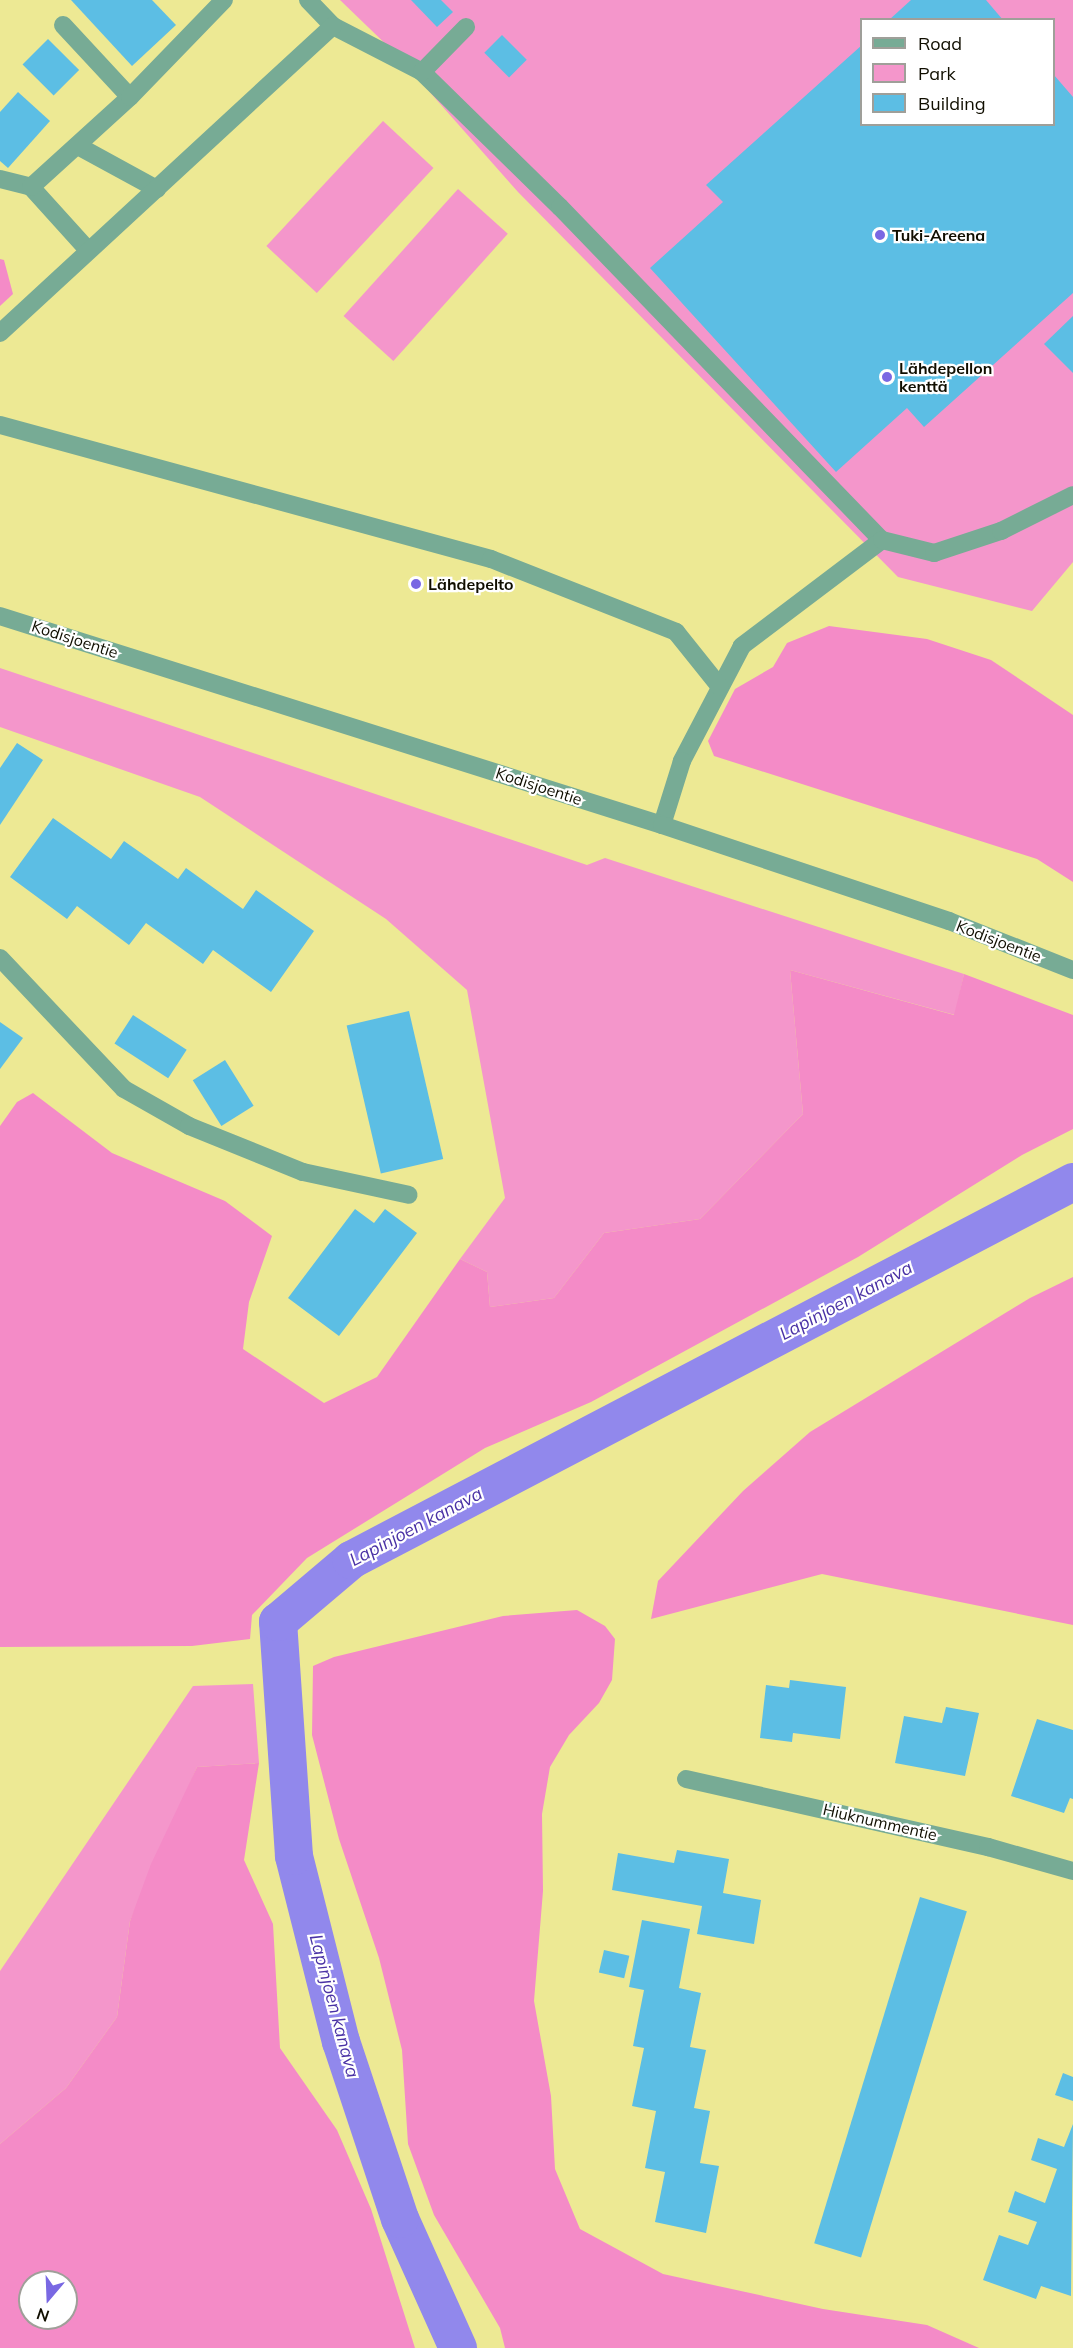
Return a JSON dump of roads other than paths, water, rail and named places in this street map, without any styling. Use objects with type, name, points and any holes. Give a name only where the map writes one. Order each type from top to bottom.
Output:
[{"type":"street","points":[[31,187],[130,97],[224,0]]},
{"type":"street","points":[[308,0],[333,26],[422,72],[560,207],[882,540],[934,553],[1001,531],[1073,495]]},
{"type":"street","points":[[63,25],[130,97]]},
{"type":"street","points":[[0,333],[333,26]]},
{"type":"street","points":[[422,72],[466,27]]},
{"type":"street","points":[[78,146],[157,189]]},
{"type":"street","points":[[0,179],[31,187],[88,250]]},
{"type":"street","points":[[0,425],[491,559],[676,632],[720,687]]},
{"type":"street","points":[[662,825],[682,761],[742,646],[882,540]]},
{"type":"street","name":"Kodisjoentie","points":[[0,616],[662,825],[949,921],[1073,970]]},
{"type":"street","points":[[0,958],[48,1012],[124,1089],[189,1126],[303,1172],[409,1195]]},
{"type":"street","name":"Hiuknummentie","points":[[686,1779],[988,1847],[1073,1871]]},
{"type":"waterway","name":"Lapinjoen kanava","points":[[458,2348],[400,2219],[341,2042],[294,1856],[278,1622],[351,1560],[1073,1182]]},
{"type":"place","name":"Tuki-Areena","points":[[880,235]]},
{"type":"place","name":"Lähdepellon kenttä","points":[[887,377]]},
{"type":"place","name":"Lähdepelto","points":[[416,584]]}]
